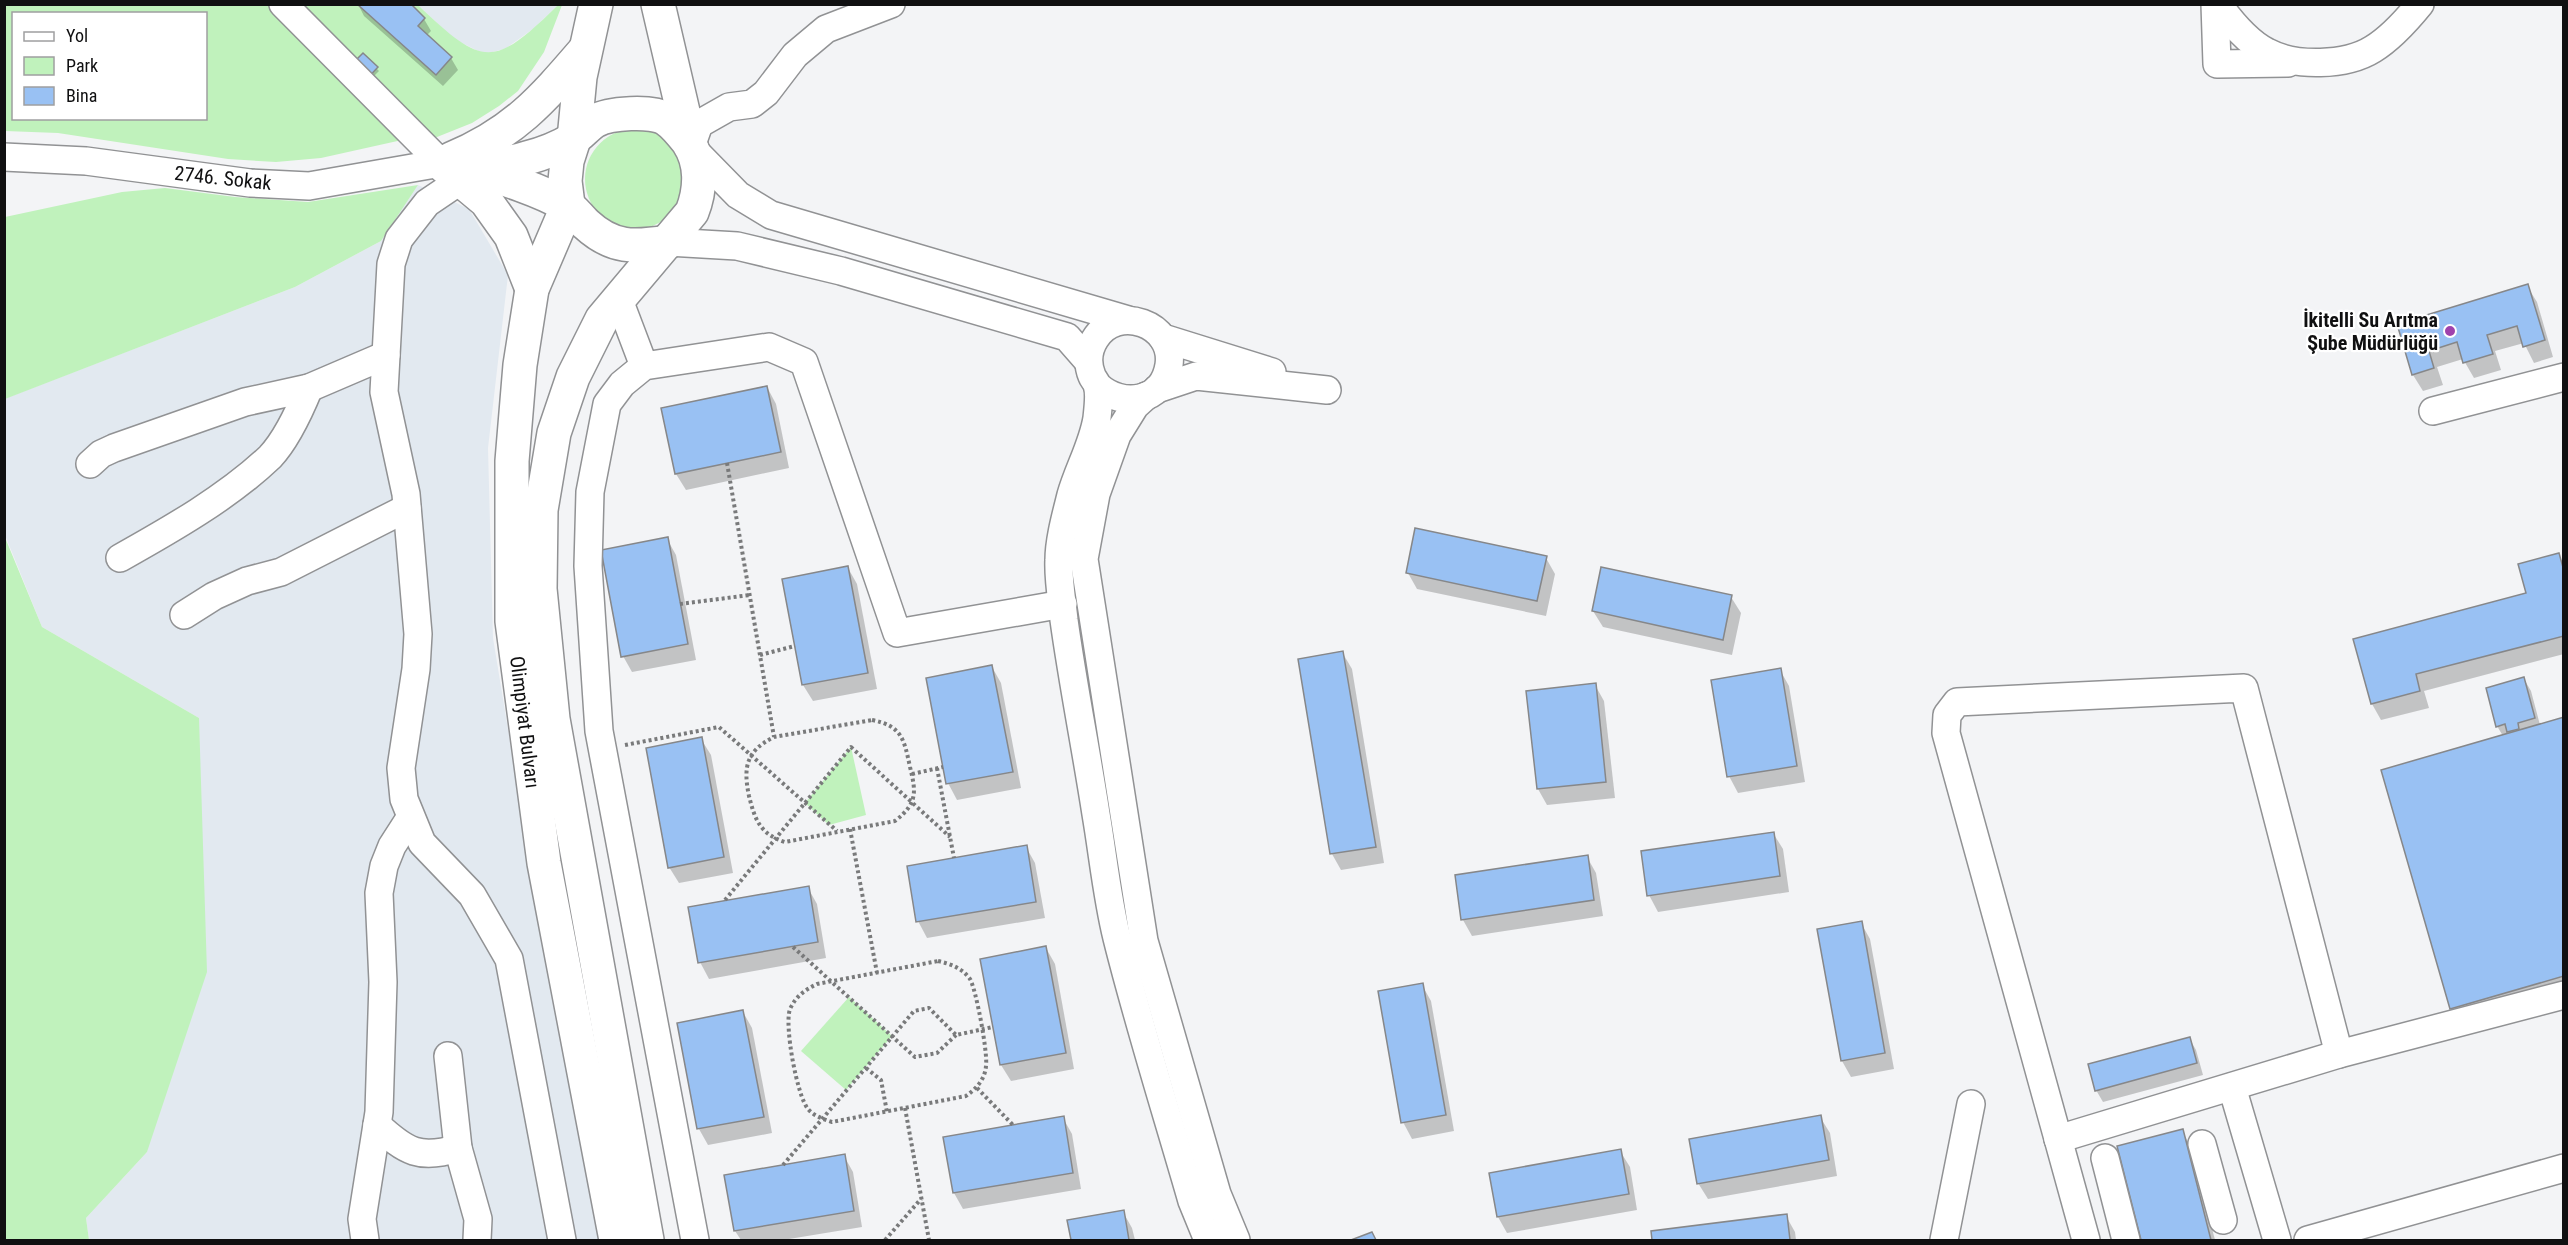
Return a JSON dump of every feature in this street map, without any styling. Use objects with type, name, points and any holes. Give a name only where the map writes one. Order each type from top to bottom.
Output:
[{"type":"main road","points":[[568,205],[565,181],[567,161],[574,139],[580,77],[596,4]]},
{"type":"main road","points":[[451,172],[501,176],[568,205],[599,236],[620,245],[643,246],[668,242],[692,212],[698,197],[700,180],[658,4]]},
{"type":"main road","points":[[451,172],[482,146],[504,132],[549,92],[586,48]]},
{"type":"main road","points":[[451,172],[528,158],[574,139],[596,120],[619,114],[664,117],[679,130],[691,147]]},
{"type":"main road","points":[[451,172],[486,201],[511,236],[532,289]]},
{"type":"main road","name":"Olimpiyat Bulvarı","points":[[568,205],[532,289],[520,365],[512,461],[512,621],[544,863],[616,1240]]},
{"type":"main road","name":"Olimpiyat Bulvarı","points":[[647,1240],[553,719],[540,589],[542,510],[554,434],[573,377],[602,320],[668,242]]},
{"type":"street","points":[[283,4],[451,172],[399,239],[391,264],[384,392],[407,508],[418,634],[416,669],[400,768],[404,799],[422,843],[472,895],[509,959],[562,1240]]},
{"type":"street","points":[[891,4],[826,29],[795,56],[766,93],[752,104],[729,107],[699,124],[691,147],[738,195],[771,215],[1128,320],[1141,321],[1163,338],[1168,351],[1169,365],[1165,378],[1135,406],[1117,435],[1096,494],[1084,559],[1144,941],[1216,1194],[1236,1240]]},
{"type":"street","points":[[2216,4],[2237,29],[2266,52],[2298,63]]},
{"type":"street","points":[[2216,4],[2217,64],[2338,61],[2373,50],[2404,23],[2420,4]]},
{"type":"street","name":"2746. Sokak","points":[[4,157],[86,161],[250,183],[309,186],[451,172]]},
{"type":"street","points":[[668,242],[737,246],[841,271],[1067,337],[1108,395],[1120,399],[1133,400],[1196,376],[1327,390],[1163,338]]},
{"type":"street","points":[[619,300],[644,366]]},
{"type":"street","points":[[1128,320],[1116,322],[1104,328],[1093,343],[1097,418],[1071,496],[1059,559],[1063,604],[1116,936],[1192,1201],[1208,1240]]},
{"type":"street","points":[[695,1240],[599,731],[588,566],[591,492],[607,404],[622,384],[644,366],[769,347],[804,362],[897,633],[1063,604]]},
{"type":"street","points":[[90,464],[101,454],[114,448],[245,402],[309,388],[386,355]]},
{"type":"street","points":[[2433,411],[2564,377]]},
{"type":"street","points":[[120,558],[160,536],[238,483],[272,455],[300,411],[309,388]]},
{"type":"street","points":[[184,615],[214,596],[255,579],[281,572],[407,508]]},
{"type":"street","points":[[2086,1240],[1946,733],[1947,715],[1957,702],[2244,688],[2339,1054]]},
{"type":"street","points":[[365,1240],[362,1219],[377,1125],[383,982],[379,893],[384,866],[392,846],[410,818]]},
{"type":"street","points":[[2058,1139],[2339,1054],[2564,995]]},
{"type":"street","points":[[448,1056],[458,1148],[478,1219],[477,1240]]},
{"type":"street","points":[[2232,1087],[2277,1240]]},
{"type":"street","points":[[1944,1240],[1971,1104]]},
{"type":"street","points":[[377,1125],[397,1143],[413,1153],[437,1155],[458,1148]]},
{"type":"street","points":[[2202,1144],[2223,1221]]},
{"type":"street","points":[[2105,1158],[2114,1194],[2117,1238]]},
{"type":"street","points":[[2308,1240],[2564,1168]]},
{"type":"street","points":[[2214,1186],[2258,1174]]},
{"type":"street","points":[[2076,1204],[2114,1194]]},
{"type":"path","points":[[727,463],[774,737]]},
{"type":"path","points":[[680,604],[750,595]]},
{"type":"path","points":[[760,655],[795,646]]},
{"type":"path","points":[[872,720],[884,722],[904,738],[915,790],[912,803],[895,821],[785,842],[761,829],[754,818],[745,778],[746,765],[751,755],[762,743],[774,737],[872,720]]},
{"type":"path","points":[[603,750],[719,727],[837,832]]},
{"type":"path","points":[[725,900],[851,747],[950,837]]},
{"type":"path","points":[[912,774],[943,767]]},
{"type":"path","points":[[937,768],[954,858]]},
{"type":"path","points":[[850,829],[878,973]]},
{"type":"path","points":[[793,946],[915,1057],[937,1053],[956,1035],[993,1027]]},
{"type":"path","points":[[938,961],[962,970],[970,980],[975,992],[987,1064],[977,1088],[966,1096],[832,1122],[822,1119],[809,1110],[801,1098],[788,1025],[789,1012],[800,995],[817,984],[832,982],[938,961]]},
{"type":"path","points":[[783,1165],[914,1011],[929,1008],[956,1035]]},
{"type":"path","points":[[866,1068],[881,1080],[887,1112]]},
{"type":"path","points":[[977,1088],[1013,1125]]},
{"type":"path","points":[[905,1108],[929,1240]]},
{"type":"path","points":[[885,1240],[921,1198]]},
{"type":"shaded area","points":[[418,5],[558,5],[533,29],[505,49],[484,54],[454,39]]},
{"type":"shaded area","points":[[418,185],[469,209],[508,275],[488,448],[493,638],[532,876],[599,1240],[89,1240],[86,1218],[147,1152],[199,718],[42,627],[5,535],[4,399],[295,287],[381,241]]},
{"type":"green space","points":[[4,5],[418,5],[458,40],[474,49],[488,52],[502,49],[518,41],[558,5],[562,5],[544,52],[518,91],[472,123],[437,137],[402,140],[321,158],[276,162],[228,159],[58,133],[5,131]]},
{"type":"green space","points":[[635,129],[663,137],[677,151],[685,179],[677,207],[663,221],[635,229],[607,221],[593,207],[585,179],[593,151],[607,137]]},
{"type":"green space","points":[[418,185],[381,241],[295,287],[5,399],[5,217],[122,192],[165,188],[235,197],[308,202]]},
{"type":"green space","points":[[4,535],[42,627],[199,718],[207,972],[147,1152],[86,1218],[89,1240],[5,1240]]},
{"type":"green space","points":[[851,747],[866,815],[829,825],[805,803]]},
{"type":"green space","points":[[849,997],[892,1036],[846,1090],[801,1051]]},
{"type":"building","points":[[357,4],[411,4],[425,18],[418,26],[452,57],[436,75]]},
{"type":"building","points":[[363,53],[378,67],[365,81],[350,66]]},
{"type":"building","name":"İkitelli Su Arıtma Şube Müdürlüğü","points":[[2528,284],[2545,340],[2523,347],[2517,326],[2487,335],[2493,354],[2463,363],[2457,342],[2429,351],[2434,368],[2412,375],[2397,324]]},
{"type":"building","points":[[767,386],[781,452],[675,474],[661,408]]},
{"type":"building","points":[[1415,528],[1547,556],[1537,601],[1406,573]]},
{"type":"building","points":[[668,537],[688,644],[621,657],[601,550]]},
{"type":"building","points":[[2559,553],[2564,571],[2564,636],[2416,674],[2420,691],[2371,704],[2353,639],[2526,593],[2518,564]]},
{"type":"building","points":[[848,566],[868,673],[802,685],[782,579]]},
{"type":"building","points":[[1601,567],[1732,595],[1723,640],[1592,611]]},
{"type":"building","points":[[1343,651],[1376,847],[1330,854],[1298,659]]},
{"type":"building","points":[[992,665],[1013,772],[946,784],[926,678]]},
{"type":"building","points":[[1781,668],[1797,766],[1727,777],[1711,680]]},
{"type":"building","points":[[2524,677],[2535,718],[2518,723],[2519,729],[2507,732],[2505,724],[2496,727],[2486,688]]},
{"type":"building","points":[[1596,683],[1606,782],[1537,789],[1526,691]]},
{"type":"building","points":[[2564,717],[2564,976],[2450,1009],[2381,770]]},
{"type":"building","points":[[702,737],[724,857],[668,868],[646,748]]},
{"type":"building","points":[[1774,832],[1780,876],[1647,896],[1641,851]]},
{"type":"building","points":[[1027,845],[1036,902],[916,922],[907,866]]},
{"type":"building","points":[[1588,855],[1594,900],[1461,920],[1455,875]]},
{"type":"building","points":[[809,886],[818,942],[698,963],[688,907]]},
{"type":"building","points":[[1862,921],[1885,1053],[1841,1061],[1817,929]]},
{"type":"building","points":[[1046,946],[1066,1053],[1000,1065],[980,959]]},
{"type":"building","points":[[1423,983],[1446,1115],[1401,1123],[1378,991]]},
{"type":"building","points":[[743,1010],[764,1117],[697,1129],[677,1023]]},
{"type":"building","points":[[2190,1037],[2197,1063],[2095,1091],[2088,1064]]},
{"type":"building","points":[[1821,1115],[1829,1160],[1697,1184],[1689,1139]]},
{"type":"building","points":[[1064,1116],[1073,1173],[953,1193],[943,1137]]},
{"type":"building","points":[[2183,1129],[2211,1240],[2141,1240],[2117,1146]]},
{"type":"building","points":[[1621,1149],[1629,1194],[1497,1217],[1489,1173]]},
{"type":"building","points":[[845,1154],[854,1211],[734,1231],[724,1175]]},
{"type":"building","points":[[1124,1210],[1129,1240],[1071,1240],[1067,1220]]},
{"type":"building","points":[[1787,1214],[1790,1240],[1652,1240],[1651,1231]]},
{"type":"building","points":[[1372,1232],[1376,1240],[1351,1240]]},
{"type":"place","name":"İkitelli Su Arıtma Şube Müdürlüğü","points":[[2450,331]]}]
